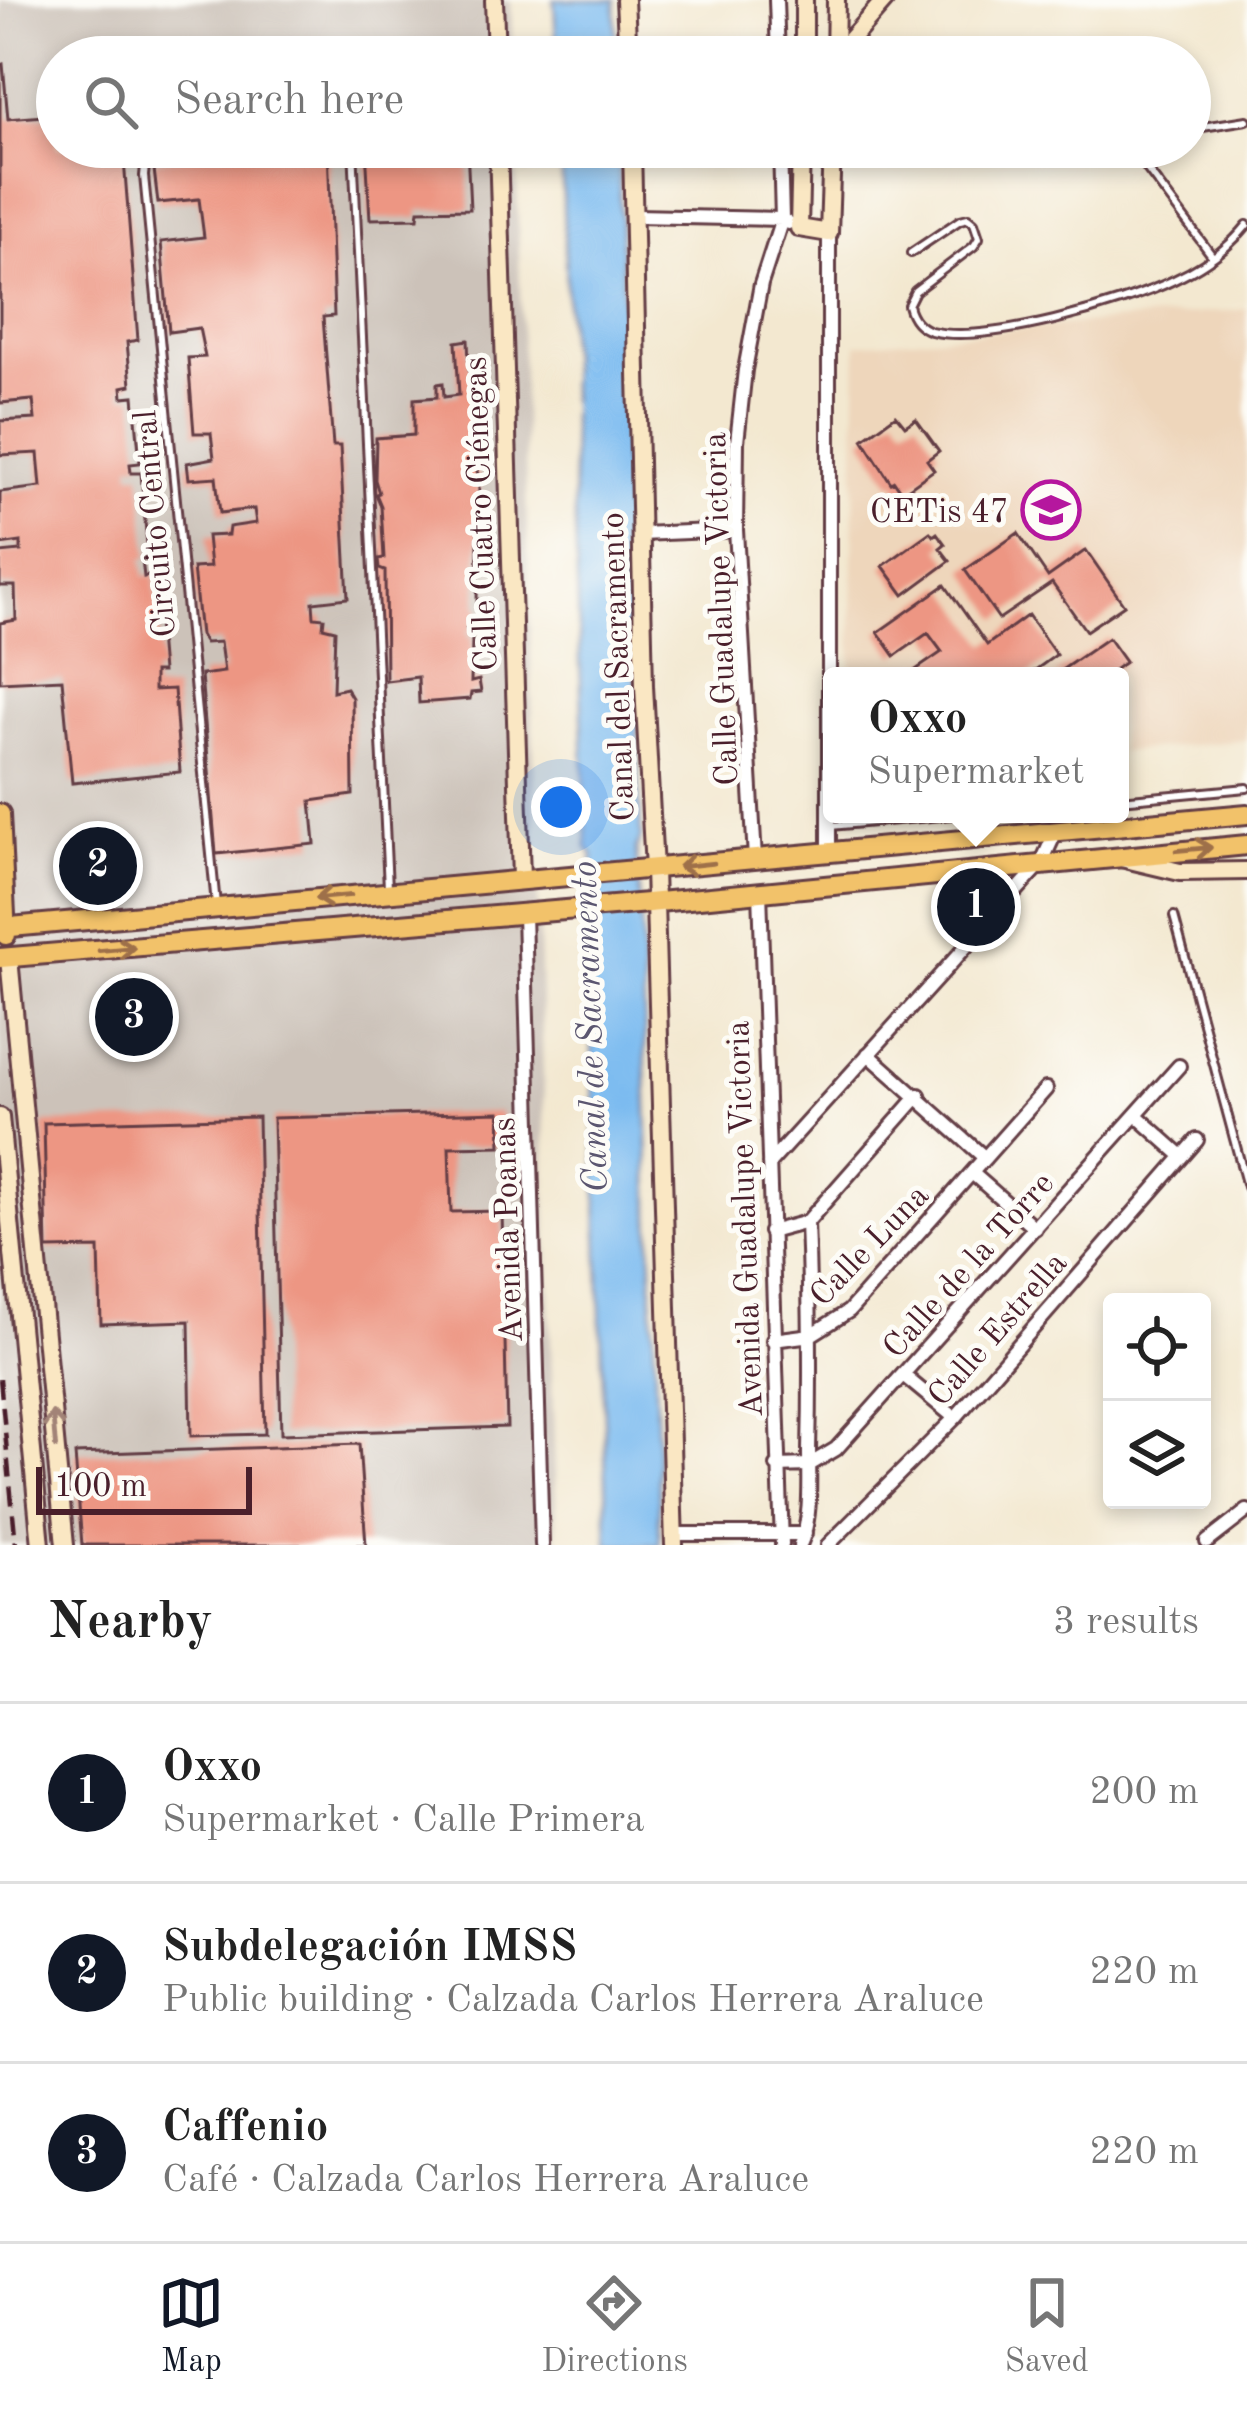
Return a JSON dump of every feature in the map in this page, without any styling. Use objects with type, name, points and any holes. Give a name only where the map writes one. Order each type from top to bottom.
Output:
[{"type":"main road","points":[[0,814],[4,958],[576,910],[1247,844]]},
{"type":"main road","points":[[1129,819],[1247,814]]},
{"type":"main road","points":[[3,928],[829,852],[1049,823]]},
{"type":"main road","points":[[440,886],[443,921]]},
{"type":"street","points":[[494,0],[495,36]]},
{"type":"street","points":[[626,0],[627,36]]},
{"type":"street","points":[[776,0],[777,36]]},
{"type":"street","points":[[804,0],[804,36]]},
{"type":"street","points":[[835,36],[836,0]]},
{"type":"street","points":[[853,36],[885,0]]},
{"type":"street","name":"Calle Cuatro Ciénegas","points":[[499,168],[521,879]]},
{"type":"street","name":"Canal del Sacramento","points":[[633,168],[651,903],[674,1539]]},
{"type":"street","points":[[783,168],[790,223]]},
{"type":"street","points":[[790,223],[798,168]]},
{"type":"street","points":[[829,667],[831,168]]},
{"type":"street","points":[[635,216],[790,223],[829,233]]},
{"type":"street","name":"Calle Guadalupe Victoria","points":[[755,859],[736,530],[737,442],[761,284],[790,223]]},
{"type":"street","points":[[640,534],[736,530]]},
{"type":"street","points":[[768,1165],[1041,864],[1057,823]]},
{"type":"street","points":[[829,826],[829,852]]},
{"type":"street","points":[[1114,856],[1180,872],[1247,871]]},
{"type":"street","name":"Avenida Guadalupe Victoria","points":[[760,891],[780,1538]]},
{"type":"street","name":"Avenida Poanas","points":[[524,914],[542,1545]]},
{"type":"street","points":[[4,958],[65,1545]]},
{"type":"street","points":[[868,1054],[986,1158]]},
{"type":"street","name":"Calle de la Torre","points":[[809,1465],[836,1450],[1179,1066]]},
{"type":"street","name":"Calle Luna","points":[[773,1340],[811,1336],[849,1311],[1046,1089]]},
{"type":"street","points":[[770,1232],[807,1222],[919,1095]]},
{"type":"street","points":[[1136,1115],[1182,1156]]},
{"type":"street","points":[[0,1117],[41,1545]]},
{"type":"street","name":"Calle Estrella","points":[[828,1545],[955,1418],[1197,1140]]},
{"type":"street","points":[[971,1173],[1035,1228]]},
{"type":"street","name":"Avenida Guadalupe Victoria","points":[[803,1539],[811,1336],[807,1222]]},
{"type":"street","points":[[16,1275],[39,1272]]},
{"type":"street","points":[[903,1376],[955,1418]]},
{"type":"street","points":[[776,1466],[809,1465]]},
{"type":"street","points":[[1207,1542],[1246,1518]]},
{"type":"street","points":[[674,1539],[803,1539]]},
{"type":"lane","points":[[1211,126],[1247,120]]},
{"type":"lane","name":"Circuito Central","points":[[145,168],[216,908]]},
{"type":"lane","points":[[353,168],[388,892]]},
{"type":"lane","points":[[1147,168],[1213,258]]},
{"type":"lane","points":[[910,253],[960,220],[968,218],[974,223],[979,238],[974,246],[915,291],[908,304],[919,325],[932,331],[1002,330],[1075,313],[1172,281],[1213,258],[1247,225]]},
{"type":"lane","points":[[1129,799],[1247,788]]},
{"type":"lane","points":[[829,826],[863,823]]},
{"type":"lane","points":[[1174,916],[1247,1187]]},
{"type":"shaded area","points":[[0,0],[511,0],[512,36],[36,36],[36,168],[517,168],[557,1545],[0,1545]]},
{"type":"shaded area","name":"CETis 47","points":[[1247,309],[1247,740],[1129,751],[1129,667],[851,667],[857,344]]},
{"type":"water","points":[[554,0],[615,0],[616,36],[556,36]]},
{"type":"water","name":"Canal de Sacramento","points":[[562,168],[619,168],[660,1545],[608,1545],[589,944],[593,854],[587,848]]},
{"type":"building","points":[[0,65],[8,119],[36,117],[36,168],[125,168],[138,340],[127,342],[131,385],[122,387],[123,397],[134,396],[140,463],[130,464],[131,473],[141,473],[148,557],[142,559],[144,577],[154,574],[162,672],[154,672],[154,690],[174,689],[180,772],[72,783],[62,679],[0,682],[0,623],[16,620],[15,586],[0,586],[0,553],[21,551],[21,542],[0,545],[0,492],[41,487],[38,453],[0,455],[0,421],[35,419],[33,400],[0,403]]},
{"type":"building","points":[[154,168],[329,168],[334,316],[323,317],[333,446],[340,446],[348,598],[313,602],[314,617],[324,618],[323,627],[335,630],[333,691],[346,688],[352,698],[353,795],[311,801],[315,844],[216,854],[201,675],[224,672],[220,642],[205,643],[200,635],[193,568],[210,567],[207,536],[228,535],[229,527],[256,523],[254,509],[220,513],[216,477],[189,479],[187,463],[214,458],[211,433],[194,433],[188,358],[205,357],[199,328],[169,332],[161,242],[204,237],[199,199],[158,203]]},
{"type":"building","points":[[367,168],[468,168],[470,209],[419,210],[418,218],[370,219]]},
{"type":"building","points":[[468,340],[479,484],[477,602],[481,618],[473,619],[474,631],[467,630],[472,641],[471,682],[479,680],[481,692],[471,693],[470,699],[419,703],[418,677],[386,681],[376,438],[414,435],[414,399],[437,397],[437,384],[443,383],[444,397],[459,395],[456,342]]},
{"type":"building","points":[[896,415],[905,426],[916,419],[939,451],[927,460],[934,470],[902,493],[863,439]]},
{"type":"building","points":[[930,532],[945,544],[940,548],[950,561],[904,595],[883,566]]},
{"type":"building","points":[[1018,533],[1048,577],[1086,550],[1124,605],[1086,631],[1052,583],[999,619],[965,570]]},
{"type":"building","points":[[945,585],[987,645],[1028,615],[1056,655],[1039,667],[920,667],[942,652],[928,633],[895,656],[878,632]]},
{"type":"building","points":[[1108,638],[1125,662],[1118,667],[1066,667]]},
{"type":"building","points":[[500,1112],[501,1146],[449,1147],[451,1212],[502,1211],[507,1427],[281,1434],[273,1118]]},
{"type":"building","points":[[258,1117],[265,1434],[191,1436],[189,1321],[101,1324],[99,1248],[47,1249],[44,1123]]},
{"type":"building","points":[[359,1444],[366,1545],[82,1545],[75,1454]]},
{"type":"railway","points":[[0,1379],[16,1545]]},
{"type":"place","name":"CETis 47","points":[[1051,510]]},
{"type":"place","name":"Subdelegación IMSS","points":[[98,866]]},
{"type":"place","name":"Oxxo","points":[[976,907]]},
{"type":"place","name":"Caffenio","points":[[134,1017]]}]
